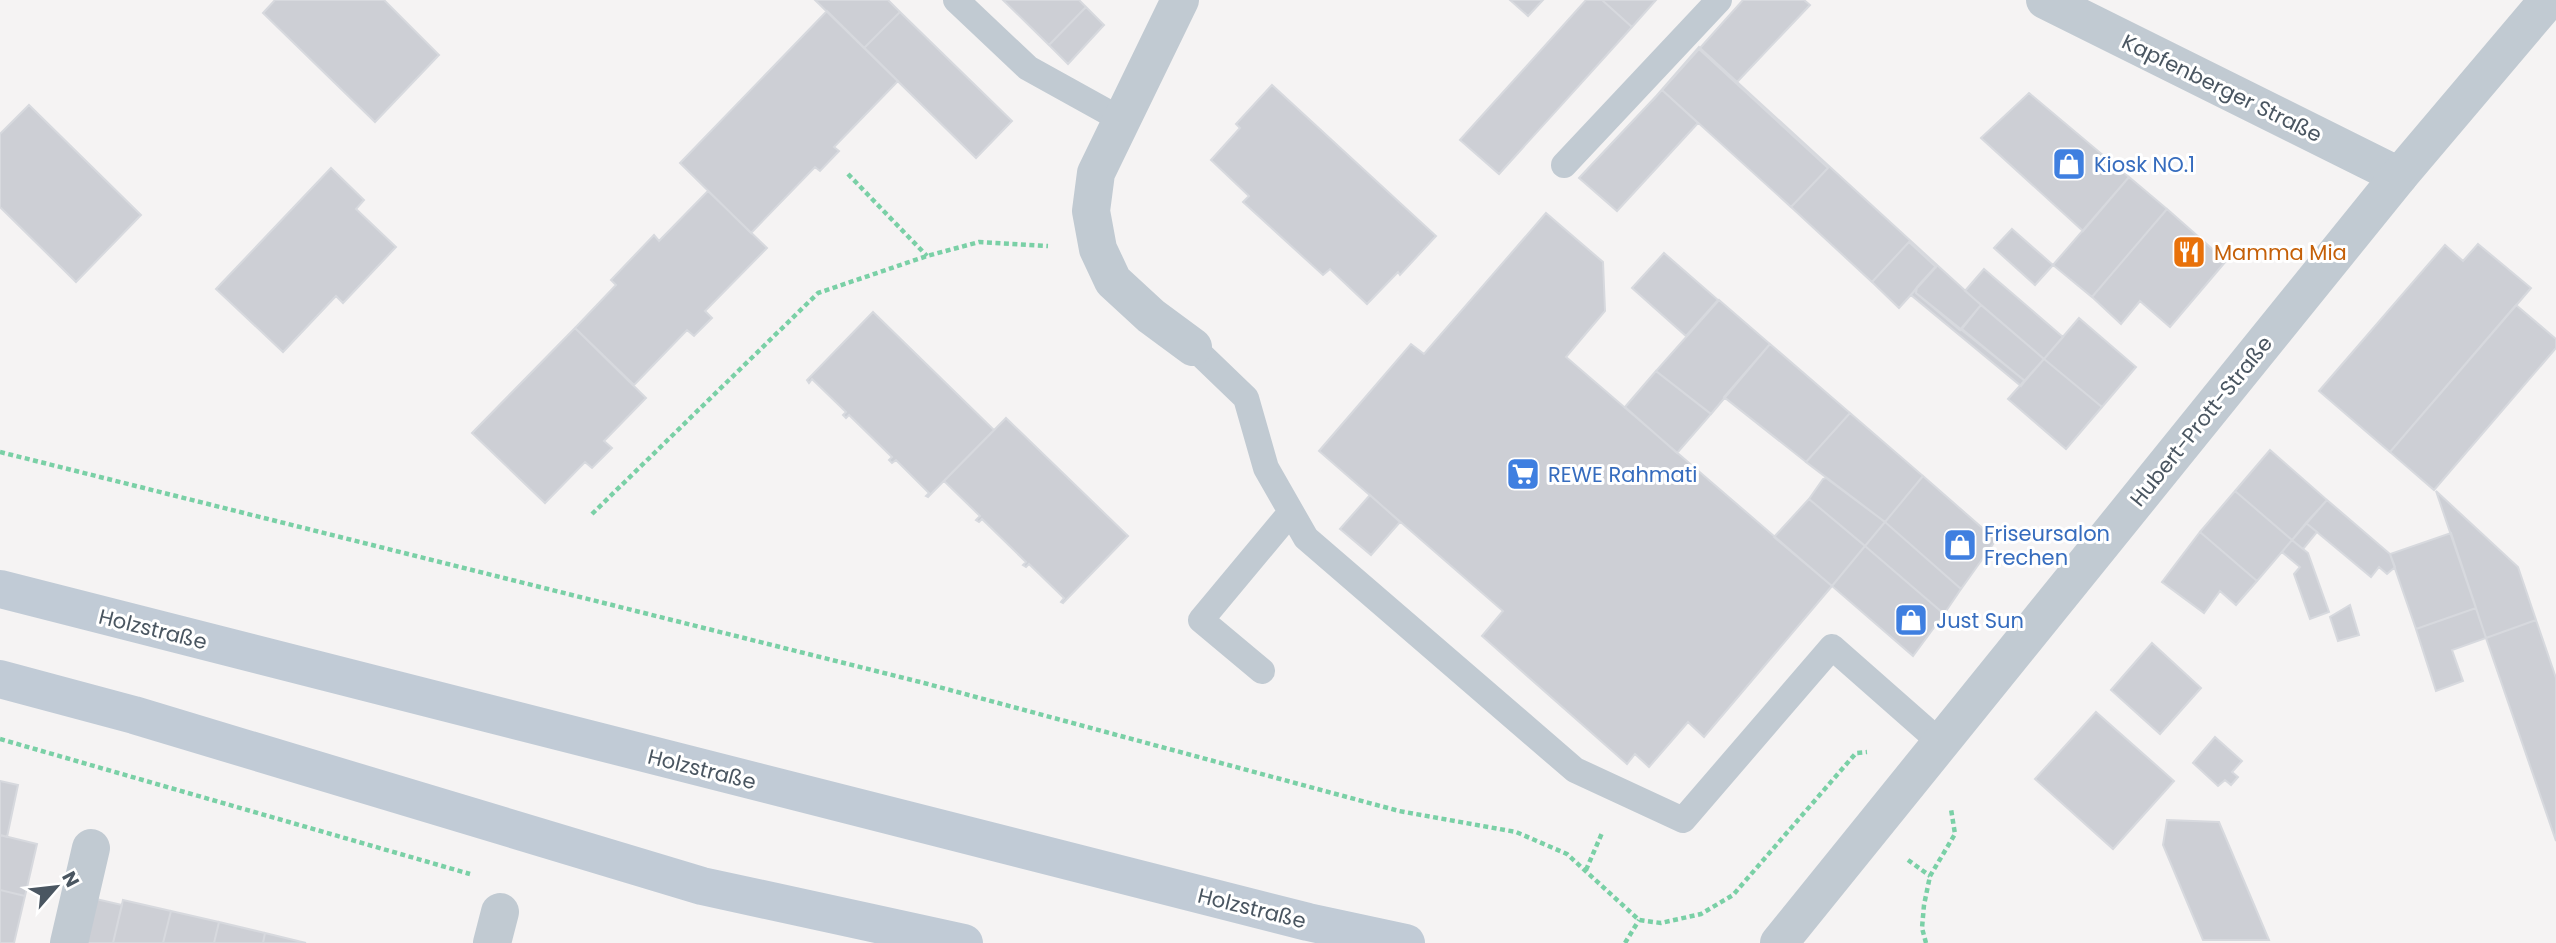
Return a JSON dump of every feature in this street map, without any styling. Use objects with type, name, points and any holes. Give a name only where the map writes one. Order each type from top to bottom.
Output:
[{"type":"main road","name":"Holzstraße","points":[[0,589],[1308,922],[1406,943]]},
{"type":"main road","points":[[0,679],[134,715],[702,886],[964,943]]},
{"type":"street","points":[[1180,0],[1096,173],[1091,211],[1098,249],[1112,281],[1151,316],[1193,347]]},
{"type":"street","name":"Kapfenberger Straße","points":[[2045,0],[2399,176]]},
{"type":"street","name":"Hubert-Prott-Straße","points":[[1779,943],[2399,176],[2549,0]]},
{"type":"street","points":[[69,943],[91,848]]},
{"type":"lane","points":[[956,0],[1028,68],[1120,119]]},
{"type":"lane","points":[[1564,165],[1719,0]]},
{"type":"lane","points":[[1193,347],[1246,398],[1266,468],[1307,538],[1576,770],[1684,820],[1832,647],[1941,743]]},
{"type":"lane","points":[[1262,671],[1201,620],[1292,512]]},
{"type":"path","points":[[848,174],[927,256]]},
{"type":"path","points":[[592,514],[818,293],[927,256],[979,242],[1098,249]]},
{"type":"path","points":[[0,452],[924,683],[1399,811],[1516,832],[1567,854],[1639,920],[1661,923],[1701,914],[1733,895],[1822,794]]},
{"type":"path","points":[[0,739],[482,877]]},
{"type":"path","points":[[1926,943],[1922,928],[1923,905],[1930,876]]},
{"type":"path","points":[[1625,943],[1639,920]]},
{"type":"building","points":[[275,0],[384,0],[439,55],[375,122],[263,13]]},
{"type":"building","points":[[815,0],[888,0],[900,12],[864,48]]},
{"type":"building","points":[[1003,0],[1079,0],[1086,7],[1049,45]]},
{"type":"building","points":[[1510,0],[1543,0],[1528,16]]},
{"type":"building","points":[[1586,0],[1602,0],[1632,27],[1499,174],[1460,140]]},
{"type":"building","points":[[1602,0],[1656,0],[1632,27]]},
{"type":"building","points":[[1743,0],[1804,0],[1810,5],[1737,82],[1700,48]]},
{"type":"building","points":[[1086,7],[1104,25],[1068,64],[1049,45]]},
{"type":"building","points":[[827,11],[898,81],[834,147],[839,151],[820,171],[815,167],[751,233],[680,163]]},
{"type":"building","points":[[900,12],[1012,121],[976,158],[864,48]]},
{"type":"building","points":[[1699,47],[1937,265],[1936,267],[1909,242],[1872,282],[1791,207],[1828,168],[1699,49],[1652,101]]},
{"type":"building","points":[[1699,49],[1828,168],[1791,207],[1662,90]]},
{"type":"building","points":[[1272,85],[1436,236],[1400,275],[1398,272],[1367,304],[1330,269],[1323,275],[1243,202],[1249,196],[1211,160],[1240,128],[1236,124]]},
{"type":"building","points":[[1662,90],[1698,123],[1617,211],[1579,178]]},
{"type":"building","points":[[2029,93],[2129,177],[2083,231],[1981,138]]},
{"type":"building","points":[[29,105],[141,215],[76,282],[0,207],[0,134]]},
{"type":"building","points":[[331,168],[364,200],[356,209],[396,247],[343,303],[336,296],[283,352],[216,289]]},
{"type":"building","points":[[2129,177],[2167,209],[2092,297],[2053,265]]},
{"type":"building","points":[[708,191],[767,248],[705,311],[712,318],[694,336],[687,330],[634,385],[575,328],[616,285],[611,280],[654,235],[659,241]]},
{"type":"building","points":[[2167,209],[2226,261],[2170,327],[2140,301],[2121,324],[2092,297]]},
{"type":"building","name":"REWE Rahmati","points":[[1546,213],[1603,262],[1605,311],[1566,357],[1832,586],[1704,737],[1688,722],[1649,767],[1635,754],[1627,764],[1482,636],[1503,611],[1319,451],[1411,344],[1424,354]]},
{"type":"building","points":[[2012,229],[2053,265],[2035,285],[1994,248]]},
{"type":"building","points":[[1909,242],[1936,267],[1899,308],[1872,282]]},
{"type":"building","points":[[2478,244],[2531,288],[2390,452],[2319,391],[2445,245],[2463,261]]},
{"type":"building","points":[[1664,253],[1718,300],[1686,336],[1632,288]]},
{"type":"building","points":[[1937,265],[1981,305],[1960,330],[1916,293],[1917,287]]},
{"type":"building","points":[[1984,269],[2063,337],[2044,359],[1965,291]]},
{"type":"building","points":[[1917,287],[1916,293],[2025,381],[2021,386],[1911,295]]},
{"type":"building","points":[[1719,300],[1770,344],[1711,414],[1656,371]]},
{"type":"building","points":[[1981,305],[2044,359],[2025,381],[1962,329]]},
{"type":"building","points":[[2516,305],[2556,339],[2556,348],[2434,490],[2390,452]]},
{"type":"building","points":[[873,312],[994,430],[928,497],[926,496],[929,493],[896,460],[892,463],[889,460],[892,457],[849,415],[846,418],[843,415],[846,412],[812,379],[809,383],[807,380]]},
{"type":"building","points":[[2079,318],[2136,367],[2102,407],[2044,359]]},
{"type":"building","points":[[575,328],[646,398],[604,441],[612,448],[592,468],[585,462],[545,503],[472,433]]},
{"type":"building","points":[[1770,344],[1850,413],[1806,462],[1724,397]]},
{"type":"building","points":[[2044,359],[2102,407],[2066,449],[2008,399]]},
{"type":"building","points":[[1656,371],[1711,414],[1677,453],[1625,407]]},
{"type":"building","points":[[1850,413],[1923,476],[1885,522],[1806,462]]},
{"type":"building","points":[[1006,418],[1128,536],[1063,603],[1061,602],[1064,598],[1029,564],[1026,567],[1023,565],[1026,562],[982,519],[979,522],[976,520],[980,516],[944,481]]},
{"type":"building","points":[[2270,450],[2327,500],[2292,540],[2235,491]]},
{"type":"building","points":[[1923,476],[1996,540],[1961,589],[1885,522]]},
{"type":"building","points":[[1826,478],[1885,522],[1865,546],[1809,499]]},
{"type":"building","points":[[2235,491],[2292,540],[2257,581],[2200,532]]},
{"type":"building","points":[[2436,491],[2518,567],[2536,620],[2486,638]]},
{"type":"building","points":[[1370,495],[1400,522],[1371,555],[1340,529]]},
{"type":"building","points":[[1809,499],[1865,546],[1832,586],[1774,537]]},
{"type":"building","points":[[2327,500],[2390,554],[2395,567],[2387,574],[2379,567],[2371,577],[2306,523]]},
{"type":"building","points":[[1885,522],[1961,589],[1944,614],[1865,546]]},
{"type":"building","points":[[2306,523],[2317,532],[2303,549],[2292,540]]},
{"type":"building","points":[[2200,532],[2257,581],[2236,605],[2220,591],[2204,613],[2162,582]]},
{"type":"building","points":[[2451,533],[2476,608],[2416,629],[2390,554]]},
{"type":"building","points":[[2292,540],[2308,553],[2329,612],[2310,619],[2294,574],[2300,567],[2282,552]]},
{"type":"building","points":[[1865,546],[1944,614],[1913,656],[1832,586]]},
{"type":"building","points":[[2350,605],[2359,635],[2338,641],[2330,617]]},
{"type":"building","points":[[2476,608],[2486,638],[2452,650],[2463,681],[2436,691],[2416,629]]},
{"type":"building","points":[[2536,620],[2556,678],[2556,841],[2486,638]]},
{"type":"building","points":[[2152,643],[2201,688],[2160,734],[2111,690]]},
{"type":"building","points":[[2096,712],[2174,781],[2113,849],[2035,779]]},
{"type":"building","points":[[2215,737],[2242,761],[2232,772],[2238,777],[2231,785],[2225,780],[2218,786],[2193,763]]},
{"type":"building","points":[[0,781],[18,785],[7,837],[0,835]]},
{"type":"building","points":[[2167,820],[2219,822],[2269,940],[2203,940],[2163,845]]},
{"type":"building","points":[[0,835],[37,844],[25,896],[0,890]]},
{"type":"building","points":[[0,890],[25,896],[14,943],[0,943]]},
{"type":"building","points":[[96,899],[122,905],[113,943],[86,943]]},
{"type":"building","points":[[123,900],[171,911],[163,943],[113,943]]},
{"type":"building","points":[[171,911],[219,922],[214,943],[163,943]]},
{"type":"building","points":[[219,922],[265,933],[263,943],[214,943]]},
{"type":"building","points":[[265,933],[306,943],[263,943]]},
{"type":"place","name":"Kiosk NO.1","points":[[2069,164]]},
{"type":"place","name":"Mamma Mia","points":[[2189,252]]},
{"type":"place","name":"REWE Rahmati","points":[[1523,474]]},
{"type":"place","name":"Friseursalon Frechen","points":[[1960,545]]},
{"type":"place","name":"Just Sun","points":[[1911,620]]}]
